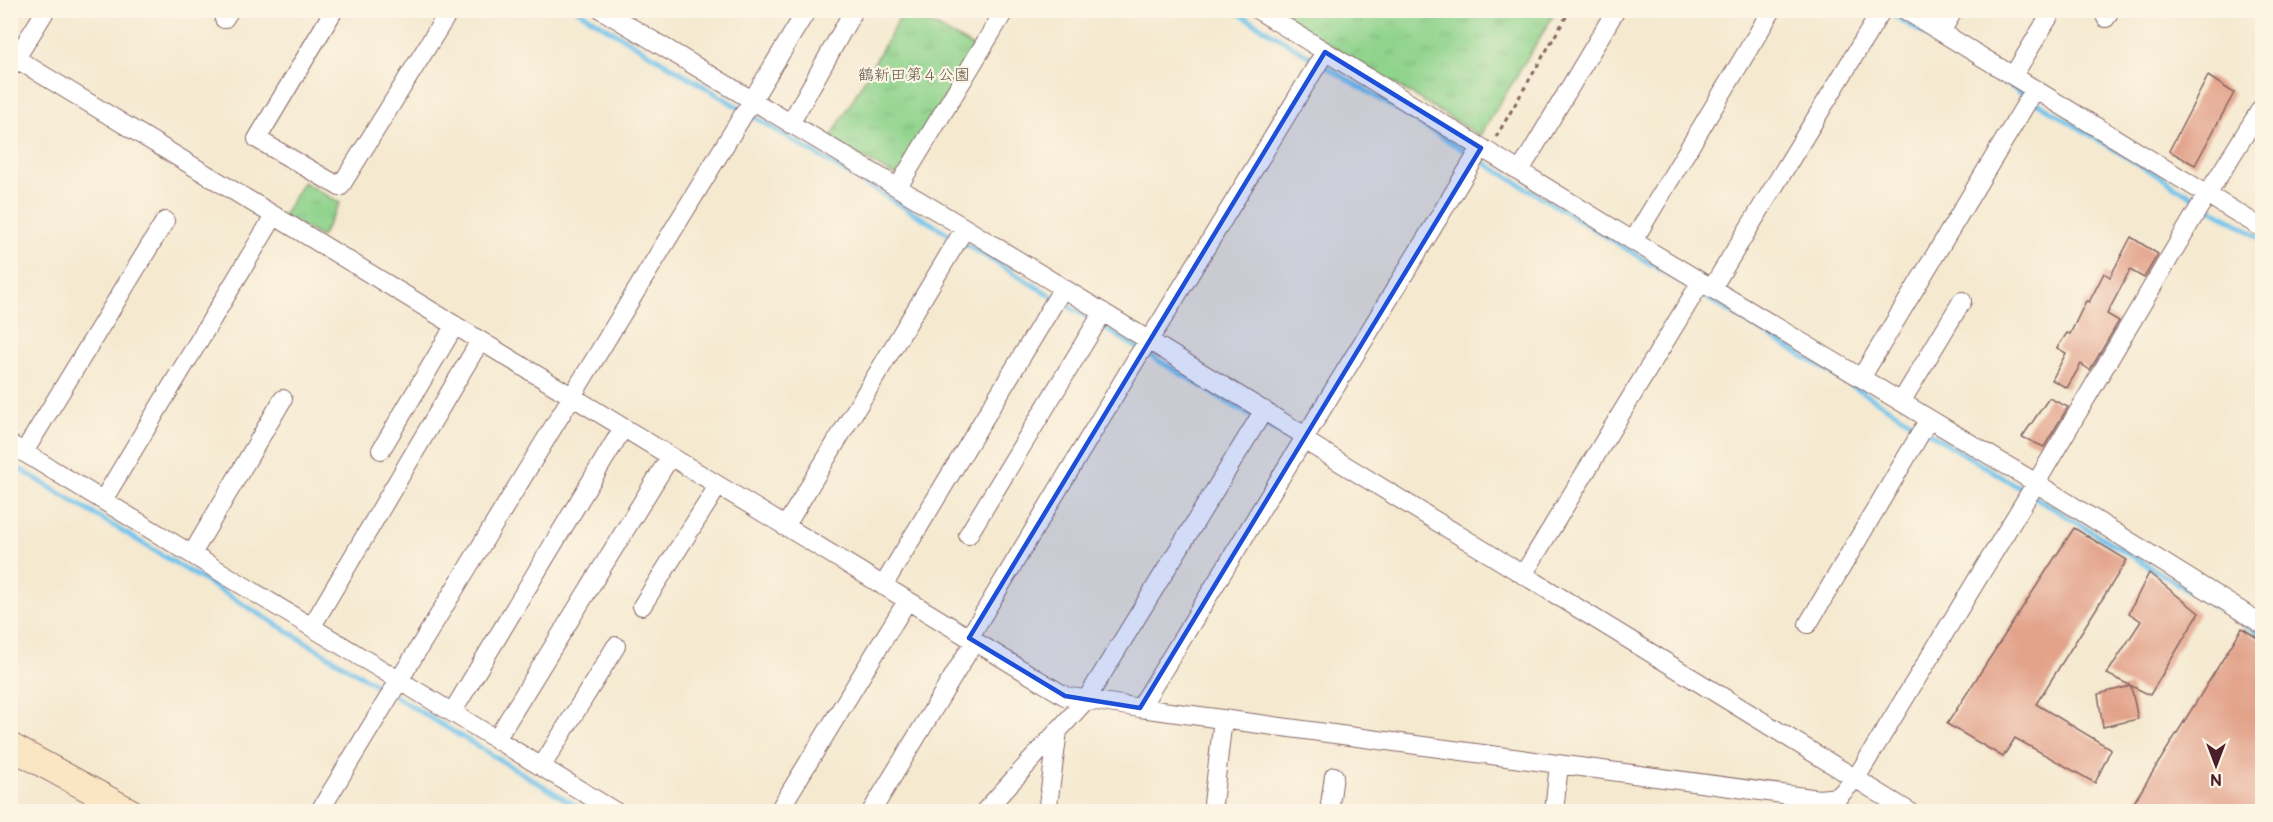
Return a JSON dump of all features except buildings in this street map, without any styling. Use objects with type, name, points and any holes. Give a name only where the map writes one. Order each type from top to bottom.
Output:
[{"type":"main road","points":[[10,746],[131,812]]},
{"type":"street","points":[[46,10],[12,61],[455,325],[1065,696],[1819,799],[1838,796],[1853,782],[2262,107]]},
{"type":"street","points":[[334,10],[257,139],[340,187],[450,10]]},
{"type":"street","points":[[602,10],[747,108],[790,124],[898,187],[961,236],[1300,443],[1312,445],[1853,782],[1910,812]]},
{"type":"street","points":[[319,812],[807,10]]},
{"type":"street","points":[[790,124],[854,10]]},
{"type":"street","points":[[898,187],[1005,10]]},
{"type":"street","points":[[1258,10],[1320,59],[1480,153],[1520,171],[1633,241],[1702,288],[1901,402],[1925,425],[2031,490],[2260,615]]},
{"type":"street","points":[[1520,171],[1616,10]]},
{"type":"street","points":[[1633,241],[1772,10]]},
{"type":"street","points":[[1905,10],[2013,76],[2031,95],[2204,200],[2262,228]]},
{"type":"street","points":[[1941,33],[1954,10]]},
{"type":"street","points":[[2013,76],[2053,10]]},
{"type":"street","points":[[1523,575],[1702,288],[1881,11]]},
{"type":"street","points":[[871,812],[1144,347],[1320,59]]},
{"type":"street","points":[[1861,378],[2031,95]]},
{"type":"street","points":[[1140,708],[1300,443],[1480,153]]},
{"type":"street","points":[[103,500],[274,216]]},
{"type":"street","points":[[165,221],[17,448],[312,626],[395,688],[453,711],[616,812]]},
{"type":"street","points":[[785,527],[961,236]]},
{"type":"street","points":[[883,586],[1058,295]]},
{"type":"street","points":[[1901,402],[1962,301]]},
{"type":"street","points":[[968,535],[1099,319]]},
{"type":"street","points":[[381,450],[455,325]]},
{"type":"street","points":[[312,626],[480,341]]},
{"type":"street","points":[[192,554],[283,399]]},
{"type":"street","points":[[984,812],[1086,700],[1260,417]]},
{"type":"street","points":[[1808,624],[1925,425]]},
{"type":"street","points":[[453,711],[623,428]]},
{"type":"street","points":[[497,738],[670,457]]},
{"type":"street","points":[[642,606],[718,486]]},
{"type":"street","points":[[777,812],[907,601]]},
{"type":"street","points":[[542,766],[616,646]]},
{"type":"street","points":[[1212,812],[1223,719]]},
{"type":"street","points":[[1047,812],[1058,731]]},
{"type":"street","points":[[1554,812],[1559,764]]},
{"type":"street","points":[[1329,812],[1334,776]]},
{"type":"path","points":[[1480,153],[1570,10]]},
{"type":"highlighted area","points":[[1325,52],[1481,148],[1140,708],[1065,696],[969,638]]},
{"type":"green space","name":"鶴新田第４公園","points":[[904,11],[910,11],[975,48],[902,174],[893,175],[830,139]]},
{"type":"green space","points":[[1275,11],[1556,11],[1480,136]]},
{"type":"green space","points":[[303,182],[340,203],[321,237],[283,216]]},
{"type":"waterway","points":[[577,10],[1297,444]]},
{"type":"waterway","points":[[1233,10],[2262,635]]},
{"type":"waterway","points":[[1885,10],[2262,239]]},
{"type":"waterway","points":[[10,463],[586,812]]}]
